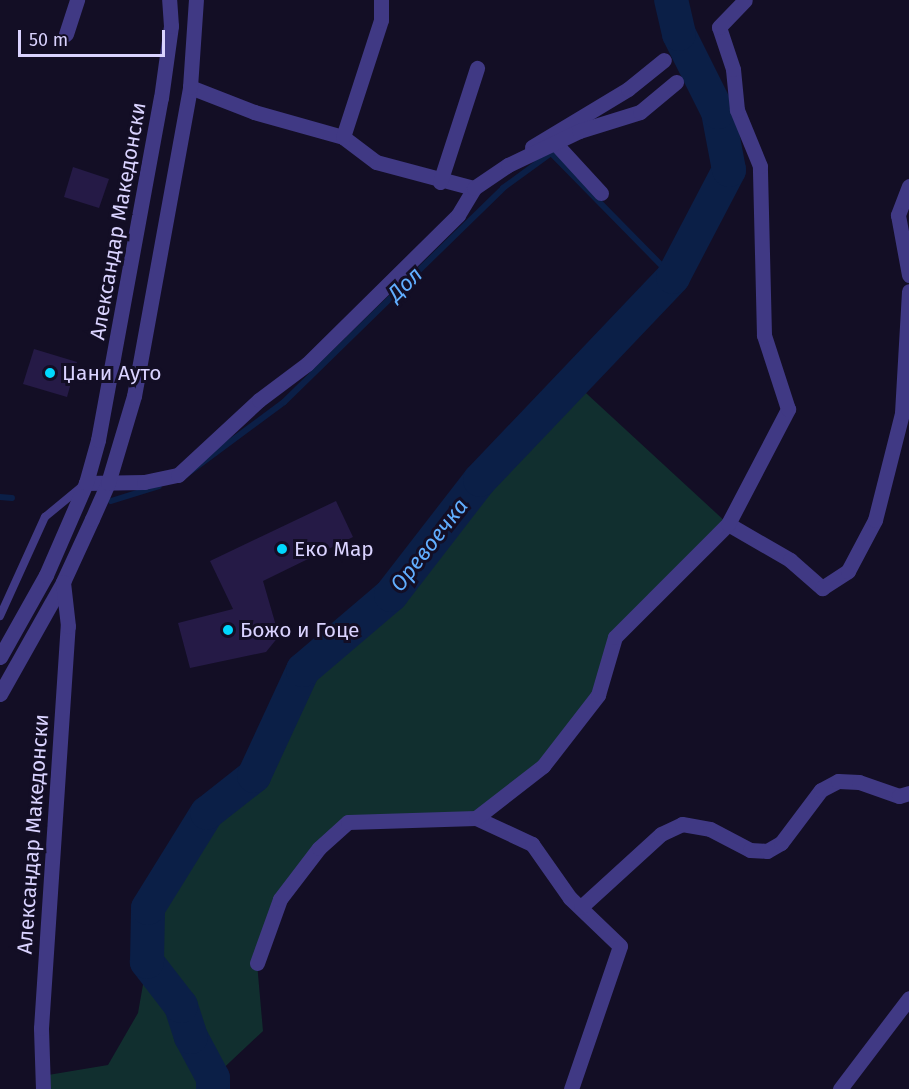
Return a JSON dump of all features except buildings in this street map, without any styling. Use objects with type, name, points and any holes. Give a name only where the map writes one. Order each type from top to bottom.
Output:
[{"type":"street","points":[[66,34],[77,0]]},
{"type":"street","name":"Александар Македонски","points":[[0,657],[46,574],[86,483],[109,392],[161,98],[171,26],[169,0]]},
{"type":"street","points":[[0,694],[63,582],[108,483],[134,396],[190,87],[196,0]]},
{"type":"street","points":[[343,137],[381,20],[381,0]]},
{"type":"street","points":[[476,818],[543,766],[598,695],[615,637],[728,524],[788,409],[764,335],[760,166],[737,110],[733,69],[719,27],[745,0]]},
{"type":"street","points":[[86,483],[144,482],[178,475],[197,461],[250,407],[307,364],[458,215],[474,188],[554,130],[628,89],[664,60]]},
{"type":"street","points":[[440,182],[477,68]]},
{"type":"street","points":[[508,165],[579,131],[640,112],[676,82]]},
{"type":"street","points":[[190,87],[254,112],[343,137],[376,162],[440,182],[474,188]]},
{"type":"street","points":[[555,143],[601,193]]},
{"type":"street","points":[[909,186],[898,215],[909,275]]},
{"type":"street","points":[[728,524],[790,560],[822,588],[848,571],[875,520],[902,413],[909,291]]},
{"type":"street","points":[[46,574],[63,582]]},
{"type":"street","name":"Александар Македонски","points":[[43,1089],[41,1028],[69,626],[63,582]]},
{"type":"street","points":[[581,907],[661,834],[682,824],[710,829],[750,850],[767,851],[781,843],[821,790],[838,781],[859,783],[899,796],[909,793]]},
{"type":"street","points":[[257,963],[280,899],[319,848],[348,822],[476,818],[532,844],[570,898],[620,946],[571,1089]]},
{"type":"street","points":[[840,1089],[909,998]]},
{"type":"lane","points":[[0,616],[45,518],[86,483]]},
{"type":"green space","points":[[574,382],[728,524],[615,637],[598,695],[543,766],[476,818],[348,822],[280,899],[257,963],[263,1031],[213,1078],[213,1089],[43,1089],[42,1076],[108,1065],[138,1013],[147,962],[148,908],[207,813],[254,776],[303,670],[391,595],[480,480]]},
{"type":"waterway","name":"Оревоечка","points":[[213,1089],[213,1078],[191,1037],[181,1006],[147,962],[148,908],[207,813],[254,776],[303,670],[391,595],[480,480],[673,277],[729,170],[718,112],[679,34],[671,0]]},
{"type":"waterway","name":"Дол","points":[[180,479],[284,402],[503,188],[551,153],[673,277]]},
{"type":"waterway","name":"Дол","points":[[111,501],[159,486]]},
{"type":"waterway","name":"Дол","points":[[0,497],[12,498]]},
{"type":"place","name":"Џани Ауто","points":[[50,373]]},
{"type":"place","name":"Еко Мар","points":[[282,549]]},
{"type":"place","name":"Божо и Гоце","points":[[228,630]]}]
